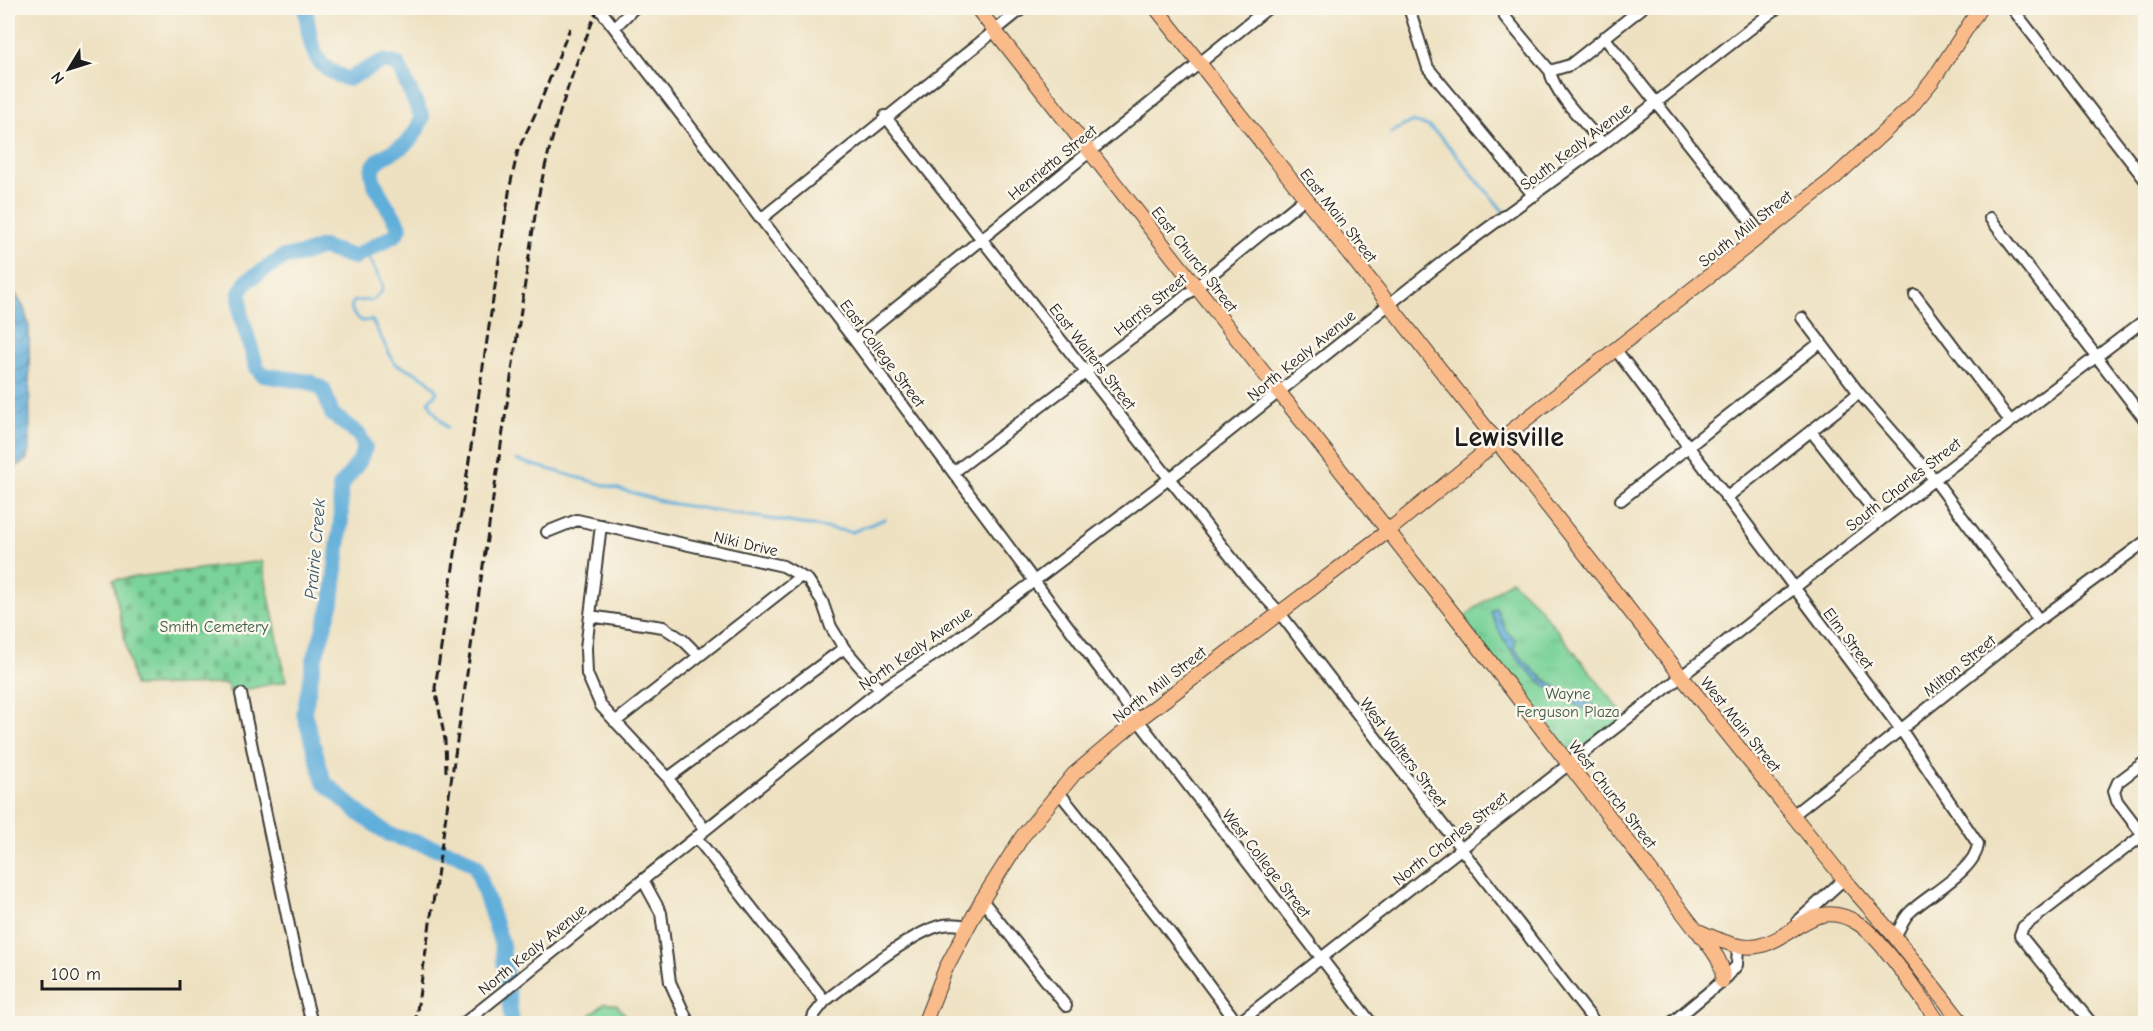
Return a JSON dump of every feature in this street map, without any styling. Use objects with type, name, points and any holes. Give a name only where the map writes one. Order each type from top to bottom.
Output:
[{"type":"main road","name":"East Church Street","points":[[977,8],[1388,531]]},
{"type":"main road","name":"East Main Street","points":[[1156,8],[1497,442]]},
{"type":"main road","name":"South Mill Street","points":[[1497,442],[1833,180],[1894,125],[1933,80],[1980,8]]},
{"type":"main road","name":"North Mill Street","points":[[924,1023],[946,968],[982,900],[1022,837],[1074,774],[1138,720],[1388,531],[1497,442]]},
{"type":"main road","name":"West Main Street","points":[[1497,442],[1844,879],[1896,936],[1963,1023]]},
{"type":"main road","name":"West Church Street","points":[[1388,531],[1696,930],[1720,963],[1724,973],[1722,981]]},
{"type":"main road","points":[[1696,930],[1738,945],[1758,946],[1811,919],[1837,914],[1861,925],[1873,936],[1940,1023]]},
{"type":"street","name":"East College Street","points":[[599,8],[855,341],[1138,720]]},
{"type":"street","points":[[615,27],[634,8]]},
{"type":"street","points":[[761,219],[885,116],[1023,8]]},
{"type":"street","name":"Henrietta Street","points":[[855,341],[1266,8]]},
{"type":"street","points":[[1409,8],[1428,68],[1534,196]]},
{"type":"street","points":[[1504,8],[1505,17],[1550,72],[1564,98],[1603,144]]},
{"type":"street","points":[[1550,72],[1570,65],[1642,8]]},
{"type":"street","name":"South Kealy Avenue","points":[[1389,304],[1603,144],[1777,8]]},
{"type":"street","points":[[2012,8],[2145,181]]},
{"type":"street","points":[[1604,37],[1658,102],[1762,236]]},
{"type":"street","name":"East Walters Street","points":[[885,116],[1249,580],[1279,612]]},
{"type":"street","name":"Harris Street","points":[[954,472],[1088,373],[1305,198]]},
{"type":"street","points":[[1990,218],[2145,421]]},
{"type":"street","points":[[1915,295],[2010,421]]},
{"type":"street","name":"North Kealy Avenue","points":[[463,1023],[880,690],[951,644],[1278,393],[1389,304]]},
{"type":"street","points":[[1802,318],[1859,393],[1934,479],[2039,620]]},
{"type":"street","name":"South Charles Street","points":[[1682,677],[1934,479],[2145,319]]},
{"type":"street","points":[[1621,500],[1821,342]]},
{"type":"street","name":"Elm Street","points":[[1617,350],[1793,589],[1902,731],[1978,844],[1977,854],[1966,867],[1908,914],[1896,936]]},
{"type":"street","points":[[1726,498],[1859,393]]},
{"type":"street","points":[[1811,431],[1881,520]]},
{"type":"street","name":"Niki Drive","points":[[547,532],[577,520],[783,566],[808,580],[822,601],[831,627],[844,648],[880,690]]},
{"type":"street","points":[[601,525],[586,648],[587,674],[601,706],[668,778],[701,833],[825,1001]]},
{"type":"street","name":"Milton Street","points":[[1794,815],[2039,620],[2145,541]]},
{"type":"street","points":[[615,722],[801,576]]},
{"type":"street","name":"West Walters Street","points":[[1279,612],[1596,1023]]},
{"type":"street","points":[[590,616],[663,627],[683,640],[699,656]]},
{"type":"street","points":[[668,778],[844,648]]},
{"type":"street","name":"North Charles Street","points":[[1237,1023],[1459,848],[1682,677]]},
{"type":"street","points":[[242,694],[298,969],[312,1023]]},
{"type":"street","name":"West College Street","points":[[1138,720],[1372,1023]]},
{"type":"street","points":[[2092,1023],[2020,935],[2023,927],[2144,837],[2117,801],[2114,791],[2118,782],[2145,761]]},
{"type":"street","points":[[1058,791],[1165,926],[1237,1023]]},
{"type":"street","points":[[1785,933],[1844,879]]},
{"type":"street","points":[[643,880],[661,914],[670,982],[689,1023]]},
{"type":"street","points":[[982,900],[1066,1006]]},
{"type":"street","points":[[811,1023],[825,1001],[927,931],[956,923],[967,926]]},
{"type":"street","points":[[1670,1023],[1722,981],[1737,965],[1738,945]]},
{"type":"green space","name":"Smith Cemetery","points":[[262,561],[286,681],[230,693],[227,684],[134,686],[113,580]]},
{"type":"green space","name":"Wayne Ferguson Plaza","points":[[1511,580],[1538,606],[1628,720],[1570,765],[1459,621]]},
{"type":"green space","points":[[605,1003],[617,1005],[632,1023],[584,1023],[584,1020]]},
{"type":"water","points":[[8,282],[24,308],[29,327],[30,449],[26,461],[17,466],[8,478]]},
{"type":"water","points":[[1496,608],[1506,631],[1516,640],[1514,648],[1533,670],[1555,686],[1604,710],[1608,715],[1604,718],[1568,700],[1551,689],[1522,664],[1499,631],[1491,612]]},
{"type":"waterway","name":"Prairie Creek","points":[[305,8],[314,52],[325,67],[348,79],[383,61],[398,65],[422,117],[408,141],[379,160],[373,168],[373,180],[400,227],[395,235],[354,257],[322,247],[304,254],[284,257],[247,281],[240,293],[241,316],[257,368],[263,375],[310,382],[323,389],[332,414],[359,435],[365,447],[359,462],[340,487],[341,521],[332,602],[314,660],[304,713],[324,782],[361,815],[390,835],[457,854],[476,866],[502,945],[512,1024]]},
{"type":"waterway","points":[[1390,133],[1411,122],[1428,126],[1442,138],[1503,211]]},
{"type":"waterway","points":[[366,253],[382,283],[382,291],[373,300],[354,301],[351,307],[354,315],[362,321],[372,320],[395,364],[430,382],[437,392],[429,401],[431,407],[447,428]]},
{"type":"waterway","points":[[516,460],[668,503],[852,532],[885,519]]},
{"type":"railway","points":[[415,1024],[536,209],[547,157],[562,107],[598,8]]},
{"type":"railway","points":[[446,772],[445,740],[435,688],[510,186],[518,150],[538,108],[570,28]]},
{"type":"district","name":"Lewisville","points":[[1509,436]]}]
